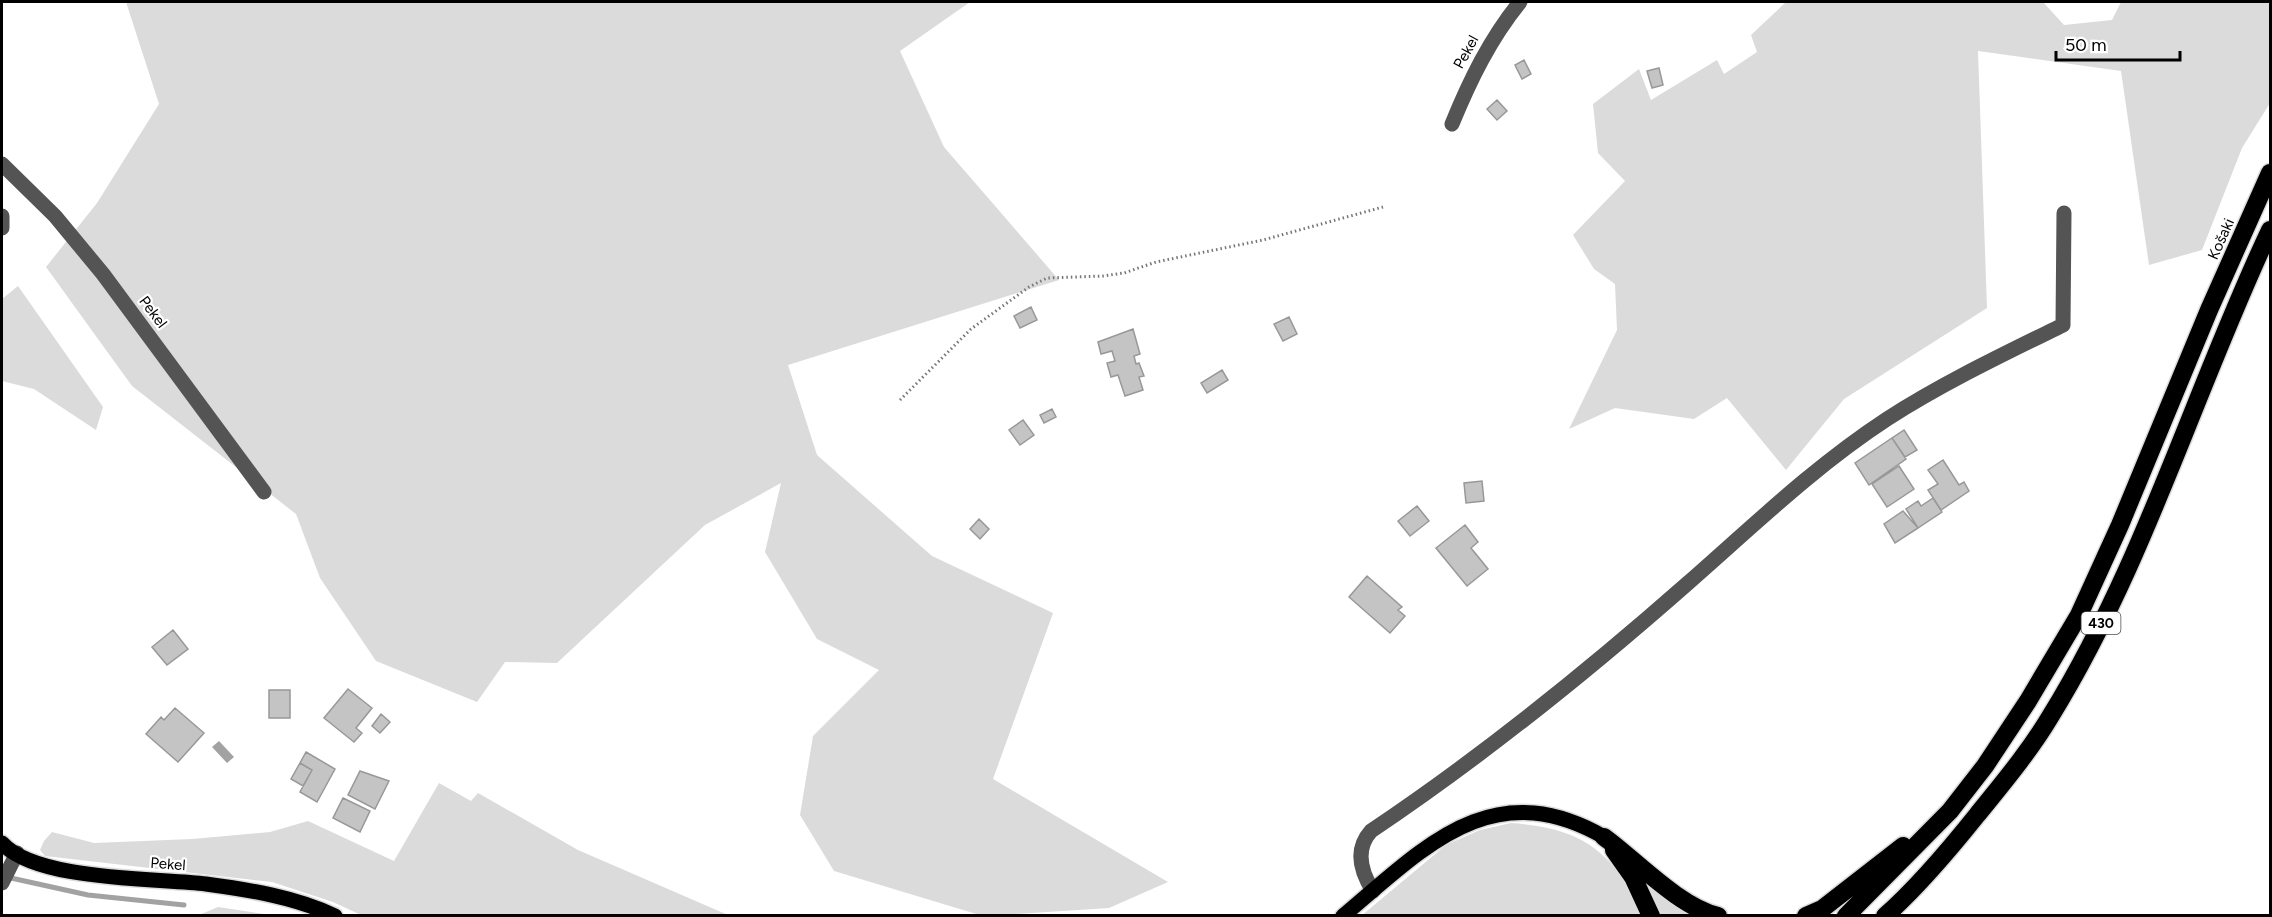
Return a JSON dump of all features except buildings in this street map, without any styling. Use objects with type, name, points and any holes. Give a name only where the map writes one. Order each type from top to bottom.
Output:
[{"type":"highway","name":"Košaki","points":[[1950,810],[1985,766],[2028,701],[2079,615],[2121,525],[2209,310],[2268,178]]},
{"type":"highway","name":"430","points":[[1885,915],[1953,845],[2050,718],[2101,624],[2142,538],[2244,287],[2271,230]]},
{"type":"highway","name":"430","points":[[1846,915],[1950,810]]},
{"type":"highway","points":[[1806,915],[1822,909],[1950,810]]},
{"type":"highway","points":[[1604,837],[1633,877],[1652,915]]},
{"type":"highway","points":[[1604,837],[1678,897],[1718,915]]},
{"type":"main road","points":[[1343,915],[1422,849],[1453,830],[1484,817],[1516,812],[1543,813],[1581,824],[1604,837]]},
{"type":"main road","name":"Pekel","points":[[2,843],[30,860],[76,872],[268,893],[317,907],[335,915]]},
{"type":"street","name":"Pekel","points":[[1452,124],[1480,62],[1520,2]]},
{"type":"street","name":"Pekel","points":[[2,164],[55,216],[103,274],[264,492]]},
{"type":"street","points":[[1373,891],[1365,878],[1360,852],[1363,840],[1371,831],[1435,788],[1562,690],[1798,484],[1887,419],[1978,367],[2063,324],[2064,213]]},
{"type":"street","points":[[2,216],[2,228]]},
{"type":"street","points":[[2,883],[17,853]]},
{"type":"path","points":[[900,400],[971,329],[1029,287],[1047,278],[1124,273],[1156,262],[1263,240],[1383,207]]},
{"type":"shaded area","points":[[126,2],[970,2],[900,51],[944,147],[1059,280],[788,365],[817,455],[932,556],[1053,613],[993,779],[1168,882],[1109,908],[983,916],[834,871],[800,815],[813,736],[879,670],[817,639],[765,552],[781,483],[705,525],[557,663],[505,662],[477,702],[376,661],[320,578],[296,514],[132,386],[46,267],[97,203],[159,104]]},
{"type":"shaded area","points":[[1786,2],[2043,2],[2064,25],[2112,20],[2121,2],[2270,2],[2270,103],[2242,148],[2202,250],[2149,265],[2121,71],[1978,51],[1987,308],[1844,399],[1786,470],[1727,398],[1694,419],[1615,408],[1569,429],[1617,330],[1615,284],[1594,269],[1573,235],[1625,181],[1598,153],[1593,104],[1639,69],[1651,100],[1717,60],[1724,74],[1757,52],[1751,35]]},
{"type":"shaded area","points":[[18,286],[103,407],[96,430],[34,389],[2,381],[2,299]]},
{"type":"shaded area","points":[[219,741],[234,757],[227,763],[212,747]]},
{"type":"shaded area","points":[[439,783],[471,801],[478,793],[578,850],[728,915],[361,915],[333,902],[272,882],[45,856],[40,850],[52,832],[94,843],[192,839],[270,832],[308,821],[394,861]]},
{"type":"shaded area","points":[[1511,823],[1558,830],[1593,847],[1620,875],[1643,916],[1361,916],[1446,845],[1480,830]]},
{"type":"shaded area","points":[[1639,876],[1700,915],[1660,915],[1656,903]]},
{"type":"shaded area","points":[[218,907],[270,915],[199,915]]},
{"type":"waterway","points":[[11,878],[88,895],[184,905]]}]
